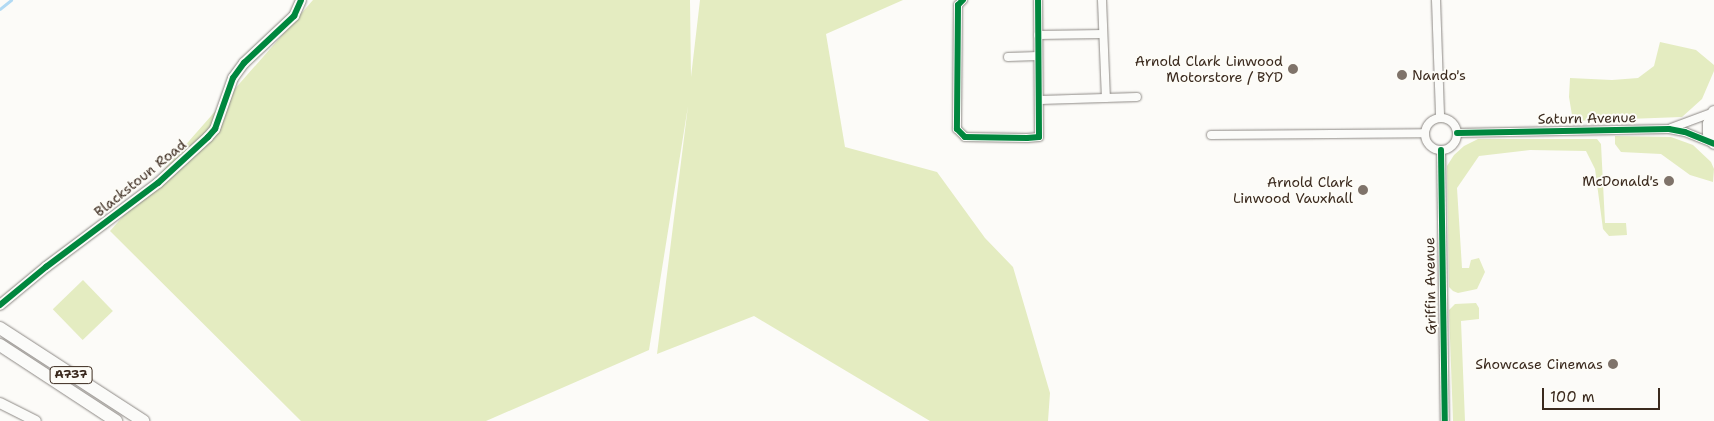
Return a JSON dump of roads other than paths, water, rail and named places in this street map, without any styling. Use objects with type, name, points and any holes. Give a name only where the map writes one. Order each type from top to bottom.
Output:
[{"type":"main road","points":[[1714,112],[1709,124],[1714,144]]},
{"type":"main road","name":"A737","points":[[0,328],[143,421]]},
{"type":"main road","name":"A737","points":[[0,345],[116,421]]},
{"type":"street","name":"Blackstoun Road","points":[[0,305],[46,267],[158,183],[208,138],[215,129],[233,78],[244,63],[294,16],[302,0]]},
{"type":"street","points":[[963,0],[958,5],[957,128],[965,137],[1039,137],[1038,0]]},
{"type":"street","points":[[1102,0],[1106,98]]},
{"type":"street","points":[[1436,0],[1440,117]]},
{"type":"street","points":[[1038,35],[1103,34]]},
{"type":"street","points":[[1008,57],[1038,56]]},
{"type":"street","points":[[1040,100],[1136,97]]},
{"type":"street","name":"Saturn Avenue","points":[[1669,128],[1714,112]]},
{"type":"street","points":[[1440,117],[1453,123],[1457,133],[1452,146],[1441,150],[1430,146],[1424,133],[1428,123],[1440,117]]},
{"type":"street","name":"Saturn Avenue","points":[[1457,133],[1669,128],[1685,132],[1714,144]]},
{"type":"street","points":[[1211,135],[1424,133]]},
{"type":"street","name":"Griffin Avenue","points":[[1441,150],[1446,421]]},
{"type":"street","points":[[0,403],[36,421]]},
{"type":"waterway","points":[[0,9],[11,0]]},
{"type":"place","name":"Arnold Clark Linwood Motorstore / BYD","points":[[1293,69]]},
{"type":"place","name":"Nando's","points":[[1402,75]]},
{"type":"place","name":"McDonald's","points":[[1669,181]]},
{"type":"place","name":"Arnold Clark Linwood Vauxhall","points":[[1363,190]]},
{"type":"place","name":"Showcase Cinemas","points":[[1613,364]]}]
